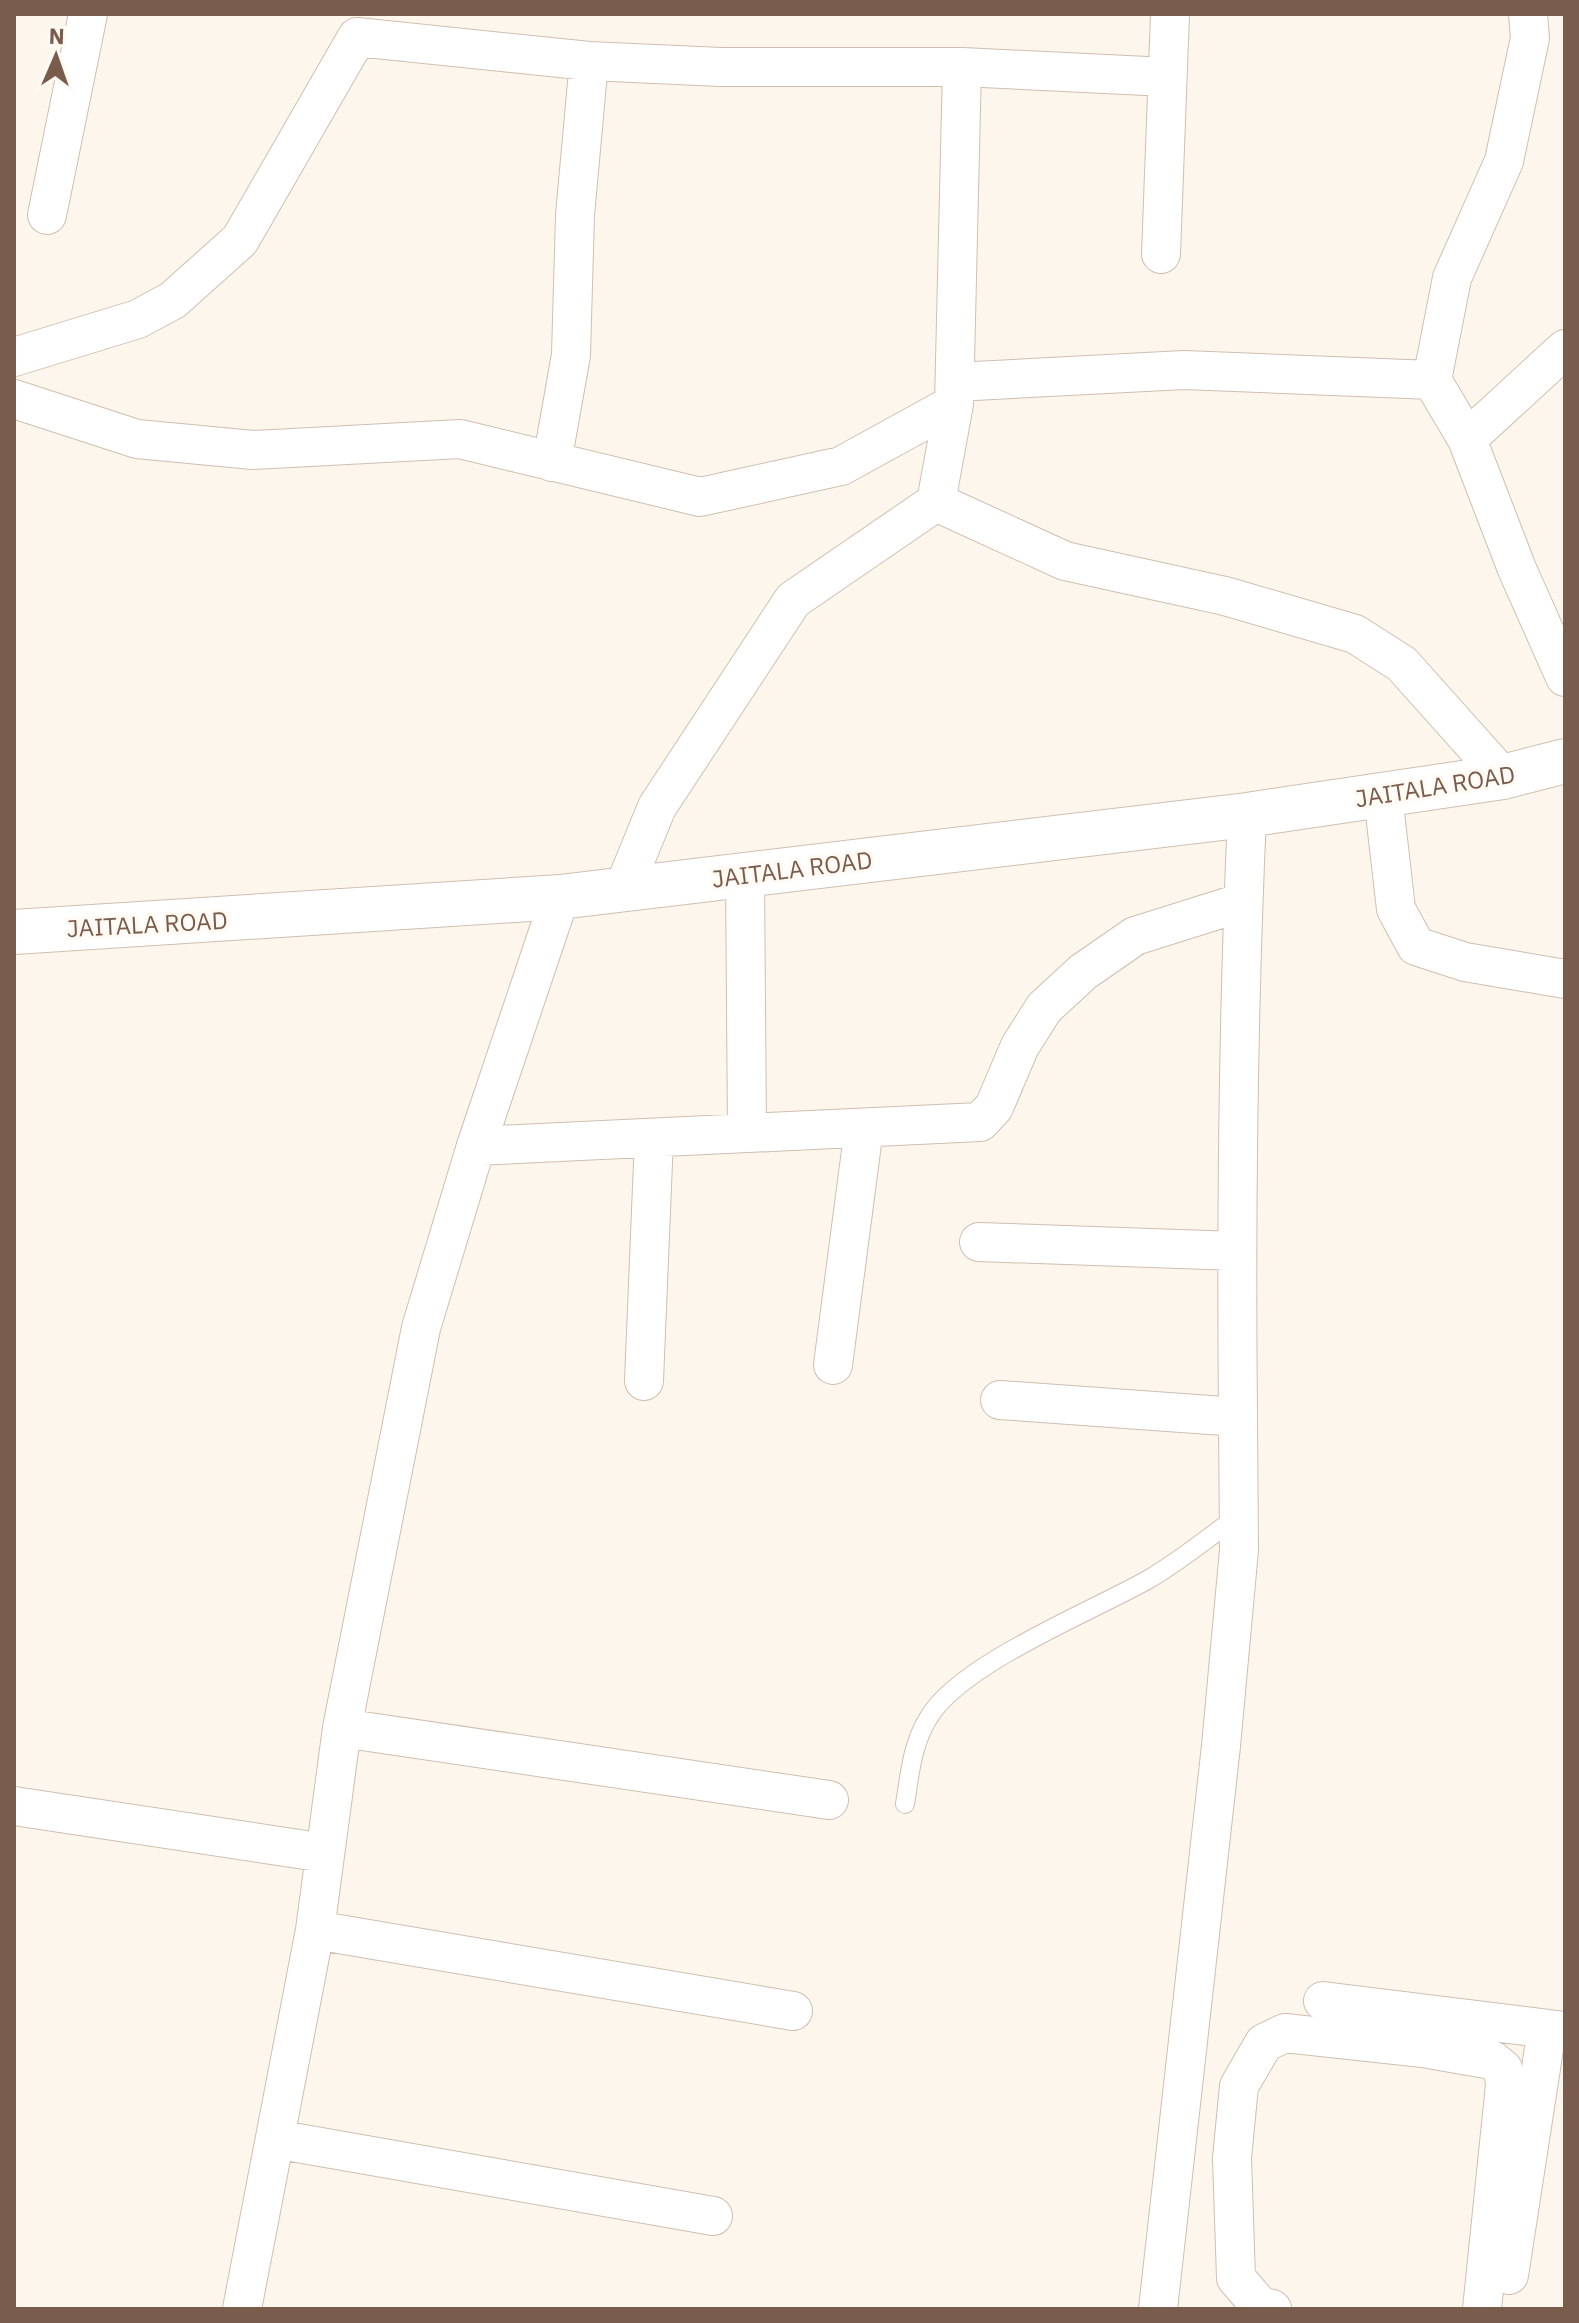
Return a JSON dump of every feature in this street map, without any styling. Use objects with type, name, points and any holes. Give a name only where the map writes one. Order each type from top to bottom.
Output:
[{"type":"street","points":[[47,215],[88,14]]},
{"type":"street","points":[[1161,254],[1170,14]]},
{"type":"street","points":[[1528,14],[1530,38],[1504,161],[1452,278],[1432,380],[1467,439],[1517,569],[1565,677]]},
{"type":"street","points":[[14,357],[138,319],[173,300],[240,240],[357,25],[589,61],[721,67],[962,67],[1167,77]]},
{"type":"street","points":[[552,462],[571,355],[575,215],[589,61]]},
{"type":"street","points":[[623,890],[657,807],[793,600],[936,502],[954,393],[962,67]]},
{"type":"street","points":[[1467,439],[1565,349]]},
{"type":"street","points":[[14,399],[137,439],[253,450],[460,439],[700,497],[841,466],[954,393],[1184,370],[1432,380]]},
{"type":"street","points":[[936,502],[1065,561],[1225,596],[1355,634],[1402,664],[1503,777]]},
{"type":"street","name":"JAITALA ROAD","points":[[14,932],[560,897],[1247,815],[1503,777],[1565,761]]},
{"type":"street","points":[[1383,796],[1396,909],[1416,946],[1465,962],[1565,979]]},
{"type":"street","points":[[1158,2309],[1221,1746],[1239,1550],[1236,1251],[1239,976],[1247,815]]},
{"type":"street","points":[[745,875],[747,1133]]},
{"type":"street","points":[[242,2309],[315,1930],[342,1728],[421,1328],[476,1146],[560,897]]},
{"type":"street","points":[[476,1146],[980,1122],[994,1107],[1020,1046],[1044,1008],[1083,972],[1135,936],[1243,902]]},
{"type":"street","points":[[833,1365],[864,1128]]},
{"type":"street","points":[[644,1381],[654,1138]]},
{"type":"street","points":[[979,1242],[1236,1251]]},
{"type":"street","points":[[1000,1400],[1238,1417]]},
{"type":"street","points":[[342,1728],[829,1800]]},
{"type":"street","points":[[14,1806],[325,1853]]},
{"type":"street","points":[[315,1930],[793,2011]]},
{"type":"street","points":[[1323,2001],[1425,2031],[1492,2060],[1503,2069],[1505,2085],[1482,2309]]},
{"type":"street","points":[[1272,2309],[1260,2306],[1236,2278],[1232,2158],[1239,2086],[1264,2043],[1285,2033],[1556,2030],[1504,2309]]},
{"type":"street","points":[[275,2139],[713,2216]]},
{"type":"lane","points":[[905,1804],[915,1742],[931,1714],[959,1683],[1152,1577],[1238,1516]]}]
